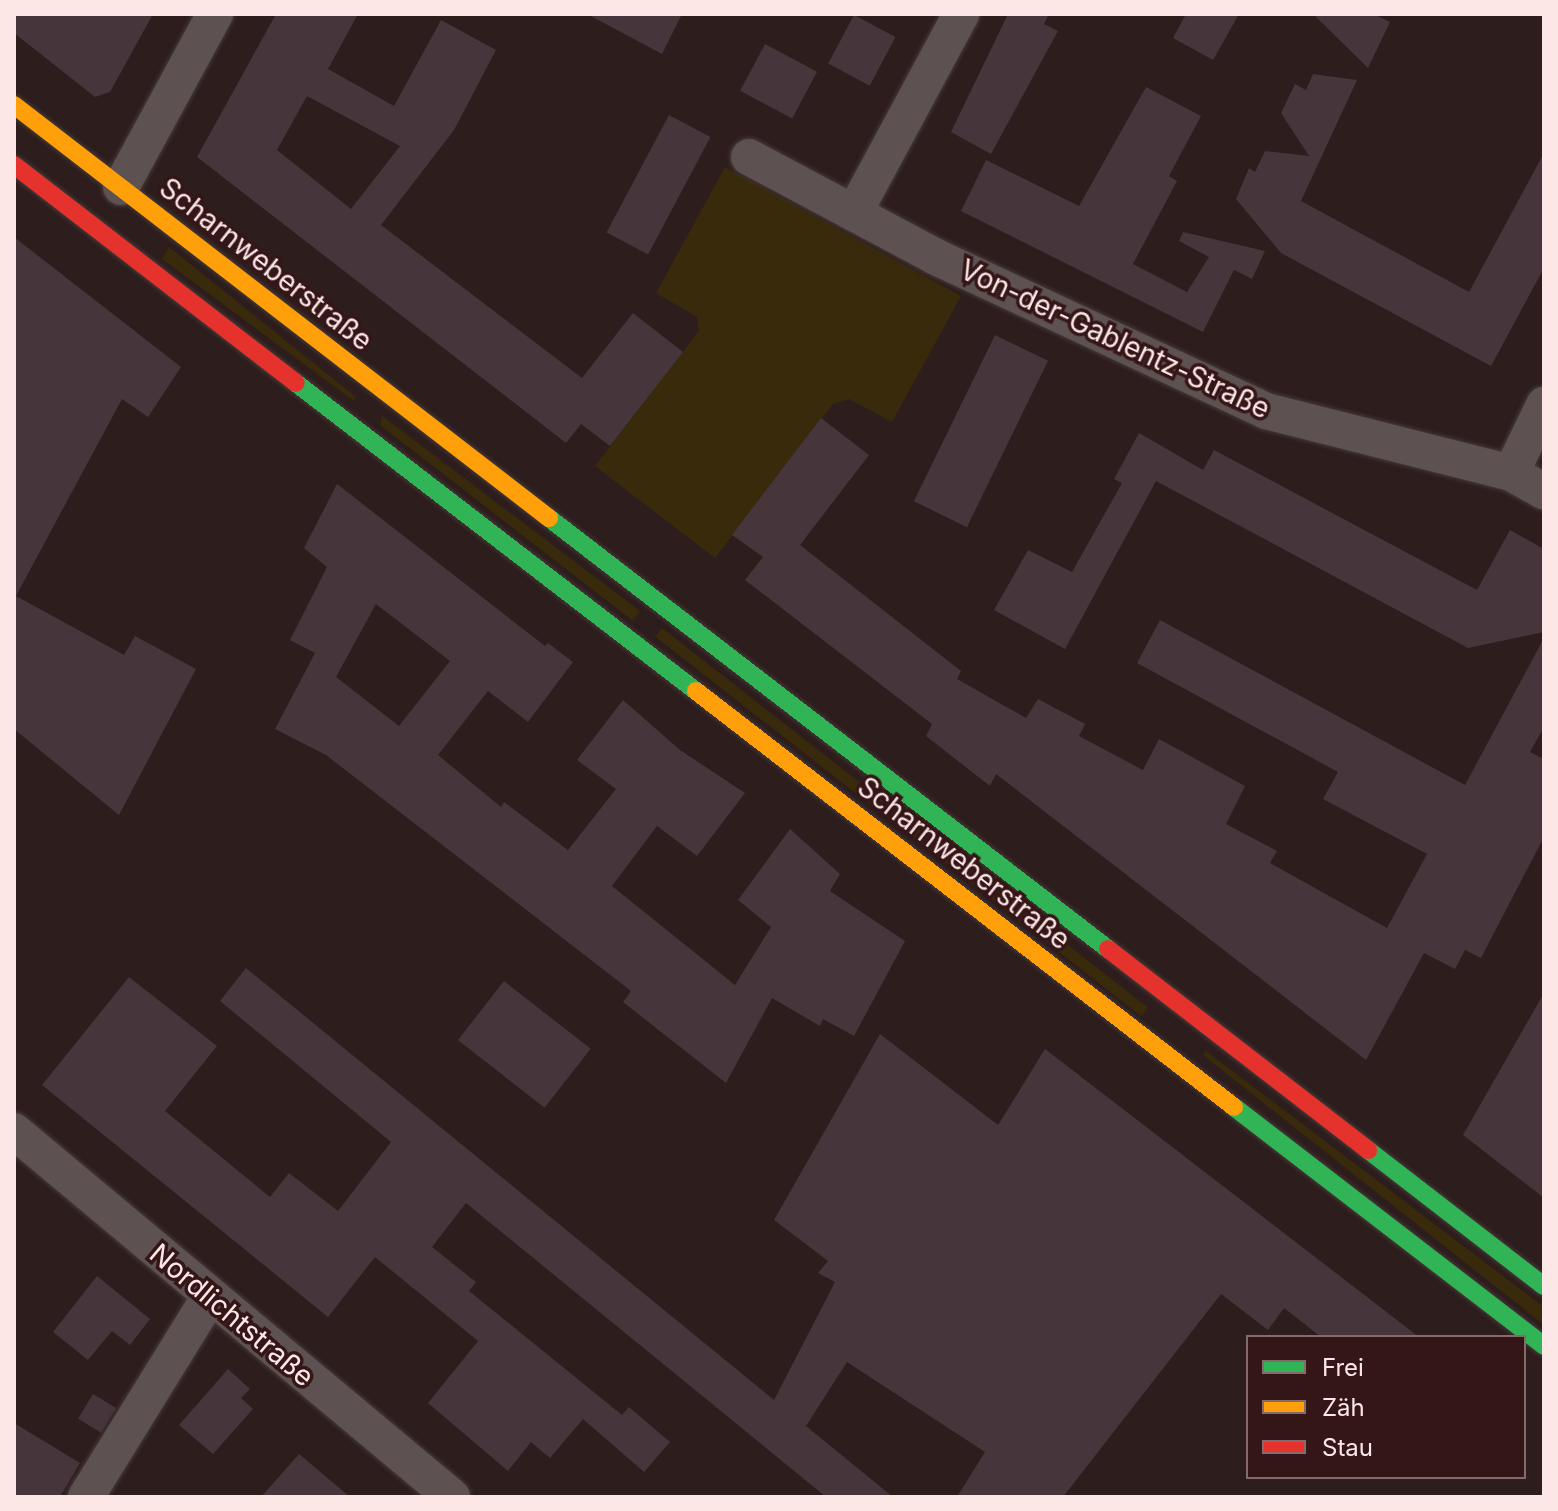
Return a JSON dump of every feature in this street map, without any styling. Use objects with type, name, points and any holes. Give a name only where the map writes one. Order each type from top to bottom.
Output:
[{"type":"main road","name":"Scharnweberstraße","points":[[14,105],[108,207],[349,424],[1544,1346]]},
{"type":"main road","name":"Scharnweberstraße","points":[[14,165],[108,207],[378,385],[1544,1286]]},
{"type":"main road","name":"Scharnweberstraße","points":[[349,424],[378,385]]},
{"type":"street","points":[[108,207],[215,14]]},
{"type":"street","points":[[846,209],[961,14]]},
{"type":"street","name":"Von-der-Gablentz-Straße","points":[[749,157],[970,274],[1266,411],[1511,473],[1544,491]]},
{"type":"street","points":[[1511,473],[1544,405]]},
{"type":"street","name":"Nordlichtstraße","points":[[14,1131],[209,1298],[452,1497]]},
{"type":"street","points":[[86,1497],[209,1298]]},
{"type":"shaded area","points":[[725,167],[961,296],[892,422],[849,399],[833,404],[715,558],[595,466],[699,331],[697,317],[656,293]]},
{"type":"shaded area","points":[[169,247],[356,397],[354,401],[162,259]]},
{"type":"shaded area","points":[[382,416],[640,611],[633,621],[380,425]]},
{"type":"shaded area","points":[[662,628],[1148,1008],[1141,1017],[655,637]]},
{"type":"shaded area","points":[[1206,1051],[1544,1307],[1544,1325],[1203,1055]]},
{"type":"building","points":[[14,14],[153,14],[110,92],[95,97],[14,33]]},
{"type":"building","points":[[276,14],[358,14],[328,69],[394,106],[441,20],[496,50],[454,130],[381,225],[582,378],[633,313],[683,352],[610,446],[581,424],[566,443],[197,157]],"holes":[[[307,96],[400,146],[351,209],[277,150]]]},
{"type":"building","points":[[587,14],[682,14],[662,54]]},
{"type":"building","points":[[1008,14],[1049,14],[1044,24],[1058,31],[991,154],[951,132]]},
{"type":"building","points":[[1186,14],[1239,14],[1213,60],[1173,38]]},
{"type":"building","points":[[1313,14],[1373,14],[1390,22],[1368,68]]},
{"type":"building","points":[[854,15],[895,37],[870,86],[828,64]]},
{"type":"building","points":[[765,44],[817,72],[792,118],[740,91]]},
{"type":"building","points":[[1313,74],[1357,80],[1301,201],[1469,292],[1544,153],[1544,268],[1491,366],[1281,253],[1236,199],[1249,168],[1255,172],[1265,151],[1309,156],[1281,113],[1295,84],[1306,90]]},
{"type":"building","points":[[1146,87],[1201,116],[1169,176],[1177,181],[1133,264],[1187,292],[1209,257],[1179,241],[1183,232],[1265,251],[1252,279],[1234,270],[1203,332],[961,211],[986,160],[1079,206]]},
{"type":"building","points":[[669,115],[710,137],[648,254],[607,232]]},
{"type":"building","points":[[14,237],[181,367],[148,417],[122,399],[16,596],[124,655],[135,636],[196,669],[119,815],[14,729]]},
{"type":"building","points":[[995,335],[1048,361],[967,527],[914,501]]},
{"type":"building","points":[[821,418],[869,455],[800,545],[961,671],[957,679],[1026,718],[1038,699],[1085,724],[1079,736],[1143,770],[1159,739],[1245,786],[1226,824],[1277,851],[1270,863],[1387,928],[1427,854],[1323,799],[1338,772],[1137,663],[1160,620],[1465,785],[1544,638],[1544,727],[1530,752],[1544,759],[1544,837],[1481,958],[1465,950],[1455,969],[1424,953],[1366,1060],[996,774],[990,786],[926,736],[932,724],[745,580],[763,557],[732,535]]},
{"type":"building","points":[[1139,433],[1203,470],[1214,450],[1477,590],[1510,530],[1544,549],[1544,632],[1468,648],[1156,481],[1065,649],[994,610],[1028,550],[1072,572],[1122,483],[1114,479]]},
{"type":"building","points":[[337,484],[545,646],[548,643],[573,662],[528,722],[488,691],[438,755],[501,807],[504,802],[568,850],[616,789],[577,760],[623,700],[680,750],[745,793],[697,856],[657,826],[612,886],[735,985],[771,927],[738,900],[790,829],[840,874],[830,891],[905,941],[854,1036],[823,1019],[820,1026],[772,998],[726,1083],[623,1002],[631,991],[326,755],[275,729],[315,653],[290,640],[327,567],[304,548]],"holes":[[[376,604],[450,661],[399,726],[336,677]]]},
{"type":"building","points":[[246,968],[774,1400],[835,1282],[818,1273],[828,1261],[774,1220],[880,1034],[998,1125],[1045,1049],[1416,1335],[1318,1335],[1284,1308],[1268,1330],[1221,1294],[1063,1497],[957,1497],[985,1452],[847,1362],[806,1426],[893,1497],[826,1497],[466,1203],[432,1247],[476,1282],[469,1291],[622,1415],[629,1407],[670,1442],[644,1472],[583,1419],[550,1458],[531,1442],[508,1471],[428,1403],[478,1341],[375,1257],[328,1317],[42,1085],[129,977],[217,1046],[165,1111],[270,1197],[289,1173],[338,1211],[391,1142],[220,1001]]},
{"type":"building","points":[[504,981],[591,1049],[545,1108],[458,1040]]},
{"type":"building","points":[[1544,993],[1544,1198],[1463,1135]]},
{"type":"building","points":[[97,1276],[150,1319],[130,1345],[112,1331],[88,1360],[53,1332]]},
{"type":"building","points":[[228,1369],[250,1389],[241,1398],[253,1409],[213,1454],[179,1425]]},
{"type":"building","points":[[93,1394],[116,1408],[101,1433],[78,1419]]},
{"type":"building","points":[[14,1423],[80,1463],[60,1497],[14,1497]]},
{"type":"building","points":[[299,1454],[350,1497],[261,1497]]},
{"type":"traffic: fast","points":[[296,383],[696,691]]},
{"type":"traffic: fast","points":[[549,518],[1108,949]]},
{"type":"traffic: fast","points":[[1234,1107],[1544,1346]]},
{"type":"traffic: fast","points":[[1368,1150],[1544,1286]]},
{"type":"traffic: slow","points":[[14,105],[549,518]]},
{"type":"traffic: slow","points":[[696,691],[1234,1107]]},
{"type":"traffic: jam","points":[[14,165],[296,383]]},
{"type":"traffic: jam","points":[[1108,949],[1368,1150]]}]
